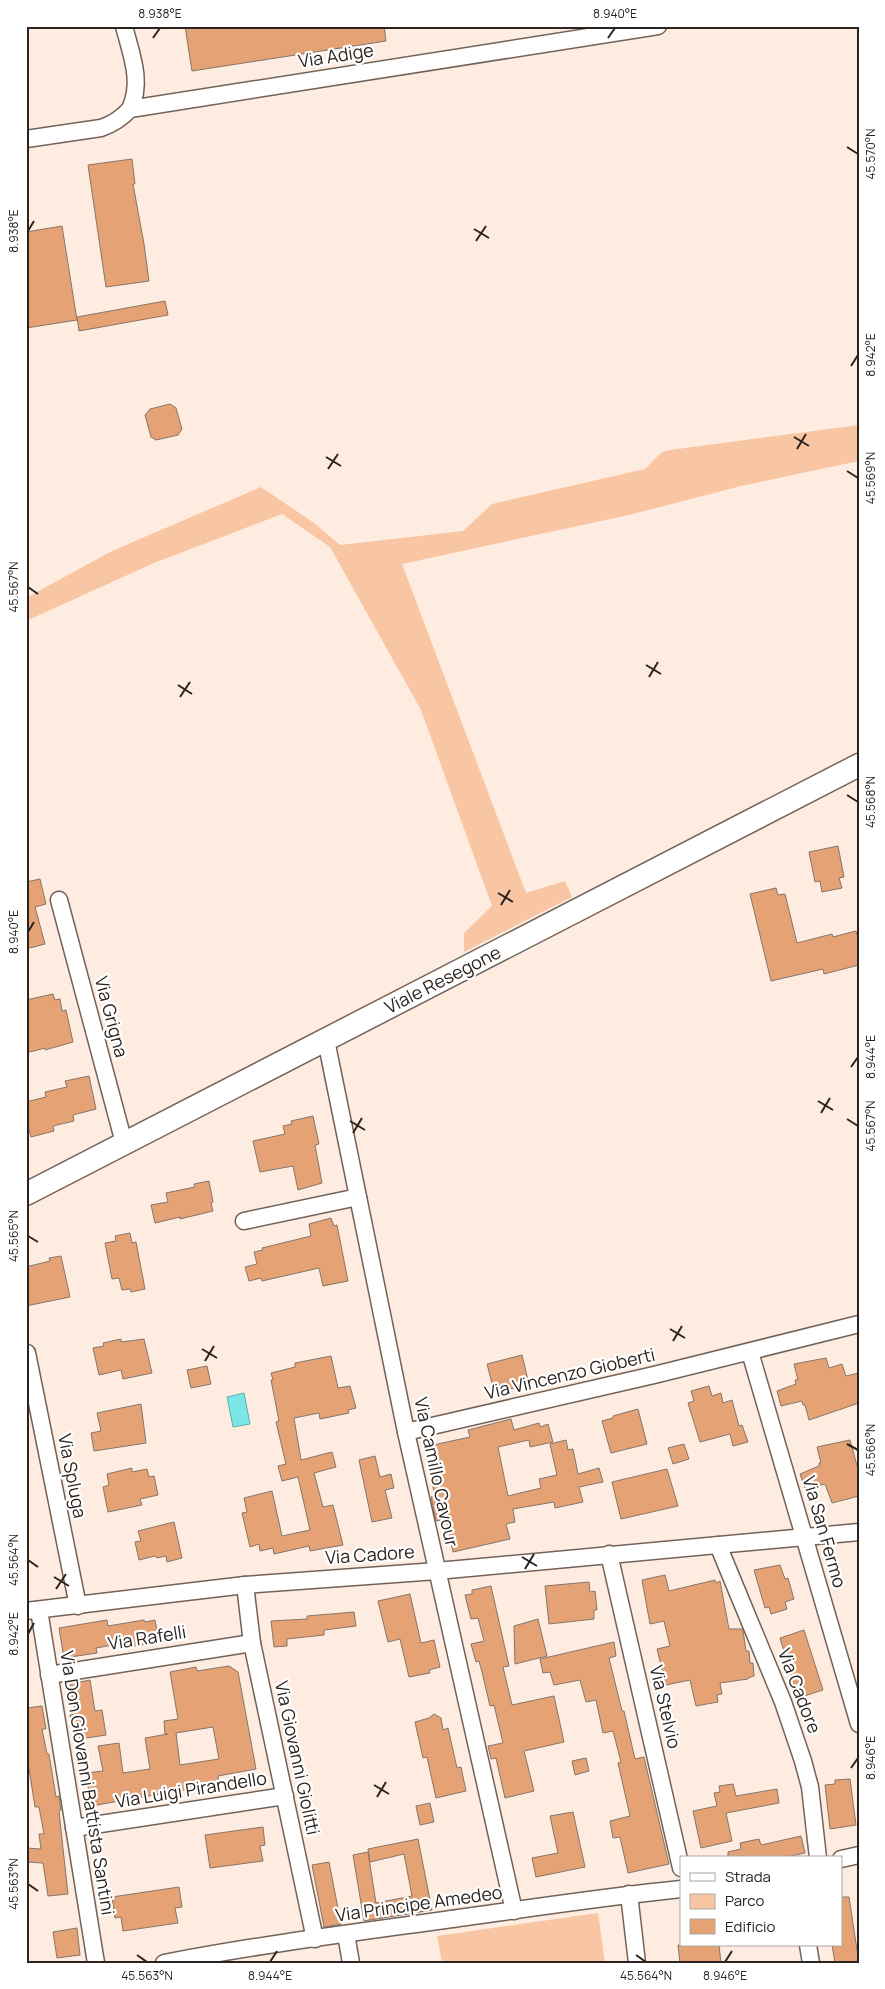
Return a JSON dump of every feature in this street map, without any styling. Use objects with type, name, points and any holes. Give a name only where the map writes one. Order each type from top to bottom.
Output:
[{"type":"street","points":[[124,26],[137,87],[135,99],[130,109]]},
{"type":"street","name":"Via Adige","points":[[26,139],[101,128],[122,118],[130,109],[649,27]]},
{"type":"street","name":"Viale Resegone","points":[[26,1194],[859,765]]},
{"type":"street","name":"Via Grigna","points":[[59,900],[124,1143]]},
{"type":"street","name":"Via Camillo Cavour","points":[[326,1040],[406,1432],[514,1910]]},
{"type":"street","points":[[244,1221],[358,1196]]},
{"type":"street","name":"Via Vincenzo Gioberti","points":[[406,1432],[750,1352],[859,1324]]},
{"type":"street","name":"Via San Fermo","points":[[750,1352],[859,1724]]},
{"type":"street","name":"Via Spluga","points":[[27,1353],[78,1606]]},
{"type":"street","name":"Via Cadore","points":[[32,1610],[78,1606],[245,1584],[437,1571],[859,1532]]},
{"type":"street","name":"Via Cadore","points":[[718,1545],[783,1702],[803,1761],[810,1787],[818,1856]]},
{"type":"street","name":"Via Stelvio","points":[[609,1554],[680,1864]]},
{"type":"street","name":"Via Giovanni Giolitti","points":[[245,1584],[252,1642],[315,1938]]},
{"type":"street","name":"Via Don Giovanni Battista Santini","points":[[32,1610],[49,1675],[96,1963]]},
{"type":"street","name":"Via Rafelli","points":[[49,1675],[252,1642]]},
{"type":"street","name":"Via Luigi Pirandello","points":[[74,1828],[285,1796]]},
{"type":"street","points":[[842,1859],[859,1855]]},
{"type":"street","name":"Via Principe Amedeo","points":[[164,1963],[221,1958],[315,1938],[680,1888]]},
{"type":"street","points":[[629,1894],[637,1963]]},
{"type":"street","points":[[346,1934],[351,1963]]},
{"type":"street","points":[[808,1946],[810,1963]]},
{"type":"green space","points":[[859,425],[859,461],[741,486],[629,515],[402,564],[526,893],[565,881],[572,897],[464,952],[464,933],[492,906],[421,710],[330,547],[282,514],[154,563],[26,621],[26,598],[112,551],[261,487],[314,523],[340,545],[463,531],[492,504],[645,469],[662,452],[670,450]]},
{"type":"green space","points":[[598,1913],[605,1963],[442,1963],[437,1936]]},
{"type":"water","points":[[244,1393],[250,1424],[233,1427],[227,1397]]},
{"type":"building","points":[[185,26],[384,26],[386,41],[192,71]]},
{"type":"building","points":[[132,159],[135,184],[133,184],[149,281],[106,287],[88,165]]},
{"type":"building","points":[[62,226],[77,320],[26,328],[26,232]]},
{"type":"building","points":[[165,301],[168,315],[79,331],[77,317]]},
{"type":"building","points":[[170,404],[176,408],[182,429],[178,435],[156,440],[151,437],[145,415],[150,409]]},
{"type":"building","points":[[838,846],[844,877],[839,878],[842,888],[822,892],[820,881],[815,882],[809,852]]},
{"type":"building","points":[[40,879],[46,904],[35,907],[45,944],[26,949],[26,882]]},
{"type":"building","points":[[776,888],[778,895],[785,894],[797,943],[832,934],[833,937],[856,931],[859,941],[859,965],[824,974],[823,969],[771,981],[750,894]]},
{"type":"building","points":[[53,994],[55,1000],[60,999],[62,1011],[66,1010],[73,1042],[26,1053],[26,1000]]},
{"type":"building","points":[[89,1076],[96,1109],[73,1115],[74,1121],[53,1126],[54,1131],[31,1137],[26,1119],[26,1102],[46,1097],[45,1092],[67,1087],[65,1081]]},
{"type":"building","points":[[313,1116],[319,1144],[315,1145],[322,1183],[298,1190],[293,1166],[260,1172],[253,1141],[285,1134],[283,1126],[292,1124],[291,1121]]},
{"type":"building","points":[[209,1181],[213,1211],[155,1223],[151,1205],[168,1202],[166,1193],[195,1187],[194,1184]]},
{"type":"building","points":[[331,1218],[334,1226],[337,1225],[348,1281],[323,1286],[319,1268],[262,1281],[261,1278],[249,1281],[245,1267],[257,1264],[254,1252],[263,1250],[262,1248],[311,1236],[309,1224]]},
{"type":"building","points":[[130,1233],[132,1243],[136,1242],[145,1289],[131,1292],[130,1289],[122,1290],[119,1278],[112,1279],[105,1243],[116,1241],[115,1236]]},
{"type":"building","points":[[61,1256],[70,1297],[26,1306],[26,1267],[50,1261],[49,1258]]},
{"type":"building","points":[[121,1339],[121,1342],[144,1339],[152,1373],[123,1379],[121,1370],[99,1375],[93,1348],[104,1346],[103,1343]]},
{"type":"building","points":[[522,1355],[529,1384],[494,1391],[487,1364]]},
{"type":"building","points":[[331,1356],[338,1388],[350,1386],[356,1408],[348,1410],[349,1413],[320,1419],[319,1413],[294,1418],[301,1460],[332,1452],[336,1467],[314,1473],[323,1507],[333,1505],[343,1545],[310,1551],[309,1546],[274,1554],[273,1548],[260,1551],[259,1544],[250,1547],[242,1513],[247,1512],[244,1498],[272,1491],[282,1536],[310,1530],[298,1477],[282,1481],[278,1466],[286,1464],[276,1422],[279,1421],[271,1373],[295,1367],[295,1363]]},
{"type":"building","points":[[826,1358],[829,1368],[842,1364],[846,1376],[859,1373],[859,1403],[809,1420],[802,1401],[781,1406],[777,1391],[796,1384],[795,1380],[798,1380],[794,1364]]},
{"type":"building","points":[[207,1366],[211,1384],[191,1388],[187,1370]]},
{"type":"building","points":[[709,1386],[712,1396],[721,1393],[723,1403],[732,1400],[739,1426],[742,1425],[748,1442],[733,1446],[730,1434],[700,1442],[688,1403],[694,1401],[691,1391]]},
{"type":"building","points":[[141,1404],[146,1443],[94,1451],[91,1433],[101,1431],[97,1413]]},
{"type":"building","points":[[638,1409],[647,1444],[611,1453],[602,1421]]},
{"type":"building","points":[[511,1419],[514,1430],[539,1423],[540,1427],[548,1424],[553,1442],[530,1447],[529,1440],[498,1447],[508,1496],[541,1488],[539,1479],[557,1475],[550,1444],[566,1440],[568,1450],[573,1449],[578,1474],[599,1468],[603,1482],[579,1487],[583,1502],[555,1508],[554,1502],[513,1509],[515,1522],[506,1524],[510,1539],[453,1552],[446,1519],[436,1521],[431,1497],[435,1496],[424,1447],[470,1437],[468,1430]]},
{"type":"building","points":[[850,1440],[859,1473],[859,1496],[832,1503],[825,1484],[805,1489],[800,1474],[819,1466],[819,1463],[821,1463],[817,1447]]},
{"type":"building","points":[[684,1444],[689,1459],[673,1464],[668,1448]]},
{"type":"building","points":[[375,1456],[380,1477],[391,1474],[394,1488],[385,1490],[392,1518],[372,1522],[359,1460]]},
{"type":"building","points":[[132,1468],[132,1472],[147,1469],[149,1477],[154,1476],[158,1495],[140,1499],[142,1505],[108,1512],[103,1487],[109,1485],[107,1474]]},
{"type":"building","points":[[667,1469],[678,1506],[621,1519],[612,1482]]},
{"type":"building","points":[[174,1522],[182,1558],[167,1562],[166,1556],[157,1558],[155,1556],[139,1560],[135,1542],[141,1541],[138,1531]]},
{"type":"building","points":[[780,1565],[785,1579],[788,1578],[794,1599],[785,1602],[787,1609],[771,1614],[769,1607],[765,1608],[754,1570]]},
{"type":"building","points":[[665,1575],[669,1591],[715,1580],[716,1583],[720,1581],[729,1629],[742,1629],[743,1631],[746,1651],[749,1651],[750,1663],[753,1663],[754,1676],[748,1679],[720,1683],[722,1694],[717,1695],[718,1702],[696,1706],[690,1680],[666,1685],[657,1649],[670,1646],[664,1621],[650,1624],[642,1580]]},
{"type":"building","points":[[589,1582],[590,1592],[595,1591],[597,1610],[594,1610],[594,1619],[549,1624],[545,1586]]},
{"type":"building","points":[[491,1586],[509,1666],[503,1667],[512,1705],[554,1696],[564,1742],[524,1751],[534,1791],[505,1798],[496,1758],[491,1759],[488,1746],[503,1743],[494,1705],[490,1706],[479,1661],[476,1662],[471,1644],[484,1641],[478,1618],[471,1619],[465,1595],[472,1594],[472,1590]]},
{"type":"building","points":[[410,1594],[421,1643],[434,1640],[440,1667],[429,1670],[430,1673],[409,1677],[400,1639],[388,1642],[378,1601]]},
{"type":"building","points":[[354,1612],[356,1626],[324,1630],[324,1635],[287,1639],[287,1646],[274,1647],[271,1621],[307,1619],[307,1616]]},
{"type":"building","points":[[538,1619],[547,1656],[515,1664],[514,1626]]},
{"type":"building","points":[[107,1620],[108,1626],[155,1620],[158,1637],[147,1639],[148,1644],[121,1648],[119,1644],[96,1648],[97,1653],[64,1658],[59,1628]]},
{"type":"building","points":[[804,1630],[823,1690],[798,1698],[780,1638]]},
{"type":"building","points":[[614,1642],[616,1656],[609,1658],[622,1711],[624,1711],[635,1759],[644,1757],[669,1864],[628,1873],[620,1837],[613,1838],[610,1821],[630,1816],[618,1763],[621,1762],[613,1731],[603,1733],[596,1700],[586,1702],[580,1680],[554,1685],[550,1672],[543,1673],[540,1659]]},
{"type":"building","points":[[229,1666],[238,1672],[256,1769],[218,1776],[219,1784],[91,1806],[86,1773],[103,1771],[98,1746],[119,1743],[123,1773],[150,1769],[145,1738],[168,1734],[165,1734],[164,1721],[178,1719],[170,1672],[196,1667],[197,1671]],"holes":[[[213,1727],[219,1759],[180,1765],[176,1733]]]},
{"type":"building","points":[[90,1680],[95,1711],[102,1710],[106,1735],[80,1739],[78,1730],[74,1730],[74,1727],[72,1727],[70,1715],[75,1714],[70,1684]]},
{"type":"building","points":[[42,1706],[46,1729],[42,1729],[47,1754],[49,1754],[56,1797],[59,1796],[61,1810],[59,1811],[68,1894],[48,1896],[43,1863],[26,1862],[26,1848],[41,1849],[39,1834],[44,1834],[39,1807],[35,1807],[26,1750],[26,1708]]},
{"type":"building","points":[[434,1714],[441,1718],[443,1730],[448,1728],[457,1768],[461,1767],[466,1791],[436,1798],[427,1757],[423,1758],[415,1722],[429,1718]]},
{"type":"building","points":[[586,1758],[589,1771],[575,1775],[572,1761]]},
{"type":"building","points":[[850,1779],[856,1825],[830,1829],[825,1785],[835,1784],[835,1780]]},
{"type":"building","points":[[733,1784],[736,1796],[777,1789],[779,1803],[726,1813],[732,1841],[701,1848],[693,1811],[717,1806],[714,1793],[720,1792],[719,1786]]},
{"type":"building","points":[[430,1803],[434,1822],[420,1825],[416,1806]]},
{"type":"building","points":[[573,1812],[585,1867],[536,1877],[532,1858],[558,1853],[550,1816]]},
{"type":"building","points":[[263,1827],[265,1845],[260,1846],[263,1861],[210,1868],[205,1835]]},
{"type":"building","points":[[801,1836],[805,1853],[791,1856],[728,1856],[728,1852],[741,1849],[740,1843],[759,1839],[761,1845]]},
{"type":"building","points":[[418,1839],[432,1910],[364,1921],[353,1855],[368,1852],[376,1903],[412,1896],[404,1854],[370,1862],[368,1849]]},
{"type":"building","points":[[329,1862],[341,1924],[324,1927],[312,1865]]},
{"type":"building","points":[[179,1887],[182,1907],[175,1908],[178,1923],[123,1931],[121,1917],[115,1918],[112,1897]]},
{"type":"building","points":[[842,1897],[849,1897],[859,1963],[835,1963],[832,1946],[842,1946]]},
{"type":"building","points":[[77,1928],[80,1955],[57,1958],[53,1932]]},
{"type":"building","points":[[678,1945],[719,1946],[721,1963],[680,1963]]}]
